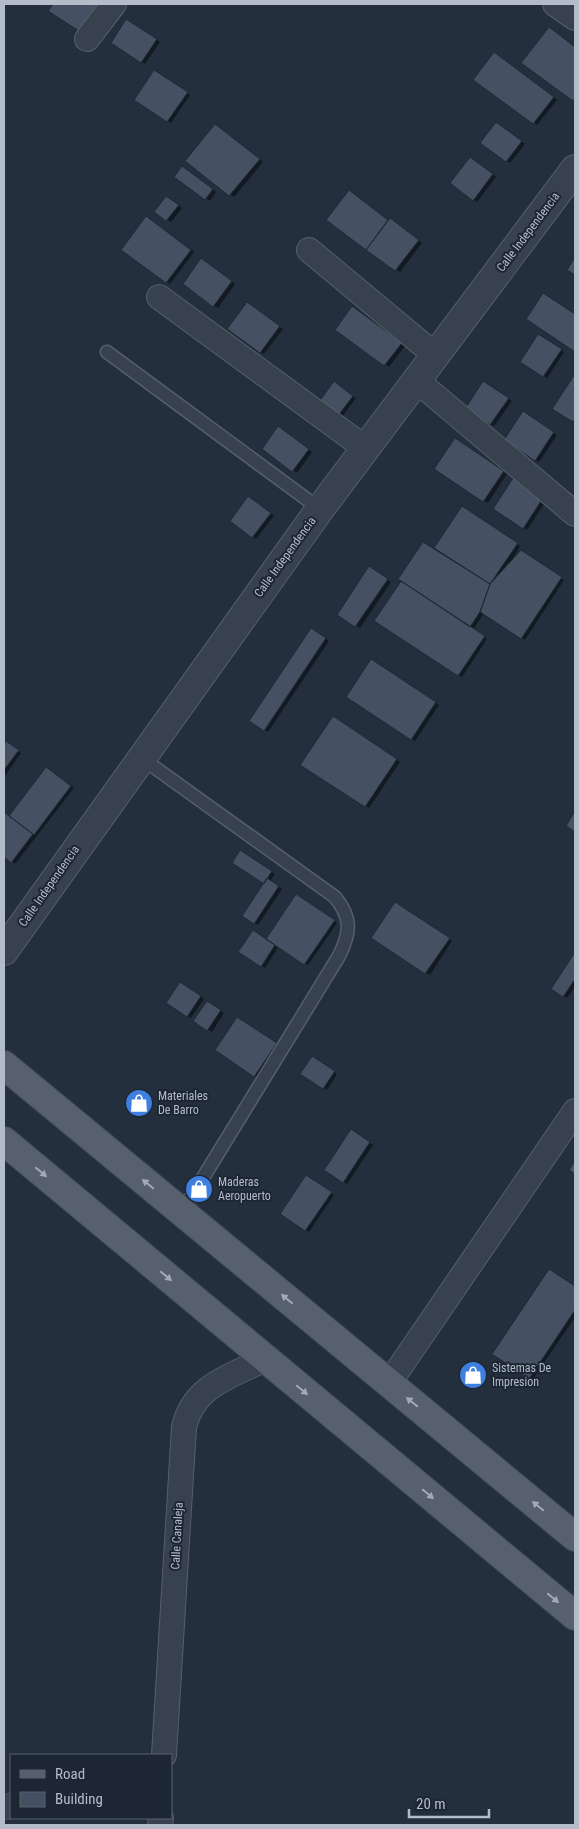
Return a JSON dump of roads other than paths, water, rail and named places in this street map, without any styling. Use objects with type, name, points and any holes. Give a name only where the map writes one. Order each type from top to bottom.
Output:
[{"type":"main road","points":[[4,1065],[575,1536]]},
{"type":"main road","points":[[4,1140],[575,1616]]},
{"type":"street","points":[[87,40],[114,4]]},
{"type":"street","points":[[555,4],[575,18]]},
{"type":"street","name":"Calle Independencia","points":[[4,950],[140,757],[320,509],[575,169]]},
{"type":"street","points":[[309,250],[435,355]]},
{"type":"street","points":[[159,297],[365,448]]},
{"type":"street","points":[[416,380],[575,514]]},
{"type":"street","points":[[389,1383],[575,1111]]},
{"type":"street","name":"Calle Canaleja","points":[[164,1754],[184,1427],[187,1413],[204,1391],[265,1359]]},
{"type":"lane","points":[[107,352],[320,509]]},
{"type":"lane","points":[[140,757],[335,897],[345,910],[348,923],[347,940],[339,956],[182,1212]]},
{"type":"place","name":"Materiales De Barro","points":[[139,1103]]},
{"type":"place","name":"Maderas Aeropuerto","points":[[199,1189]]},
{"type":"place","name":"Sistemas De Impresion","points":[[473,1375]]}]
